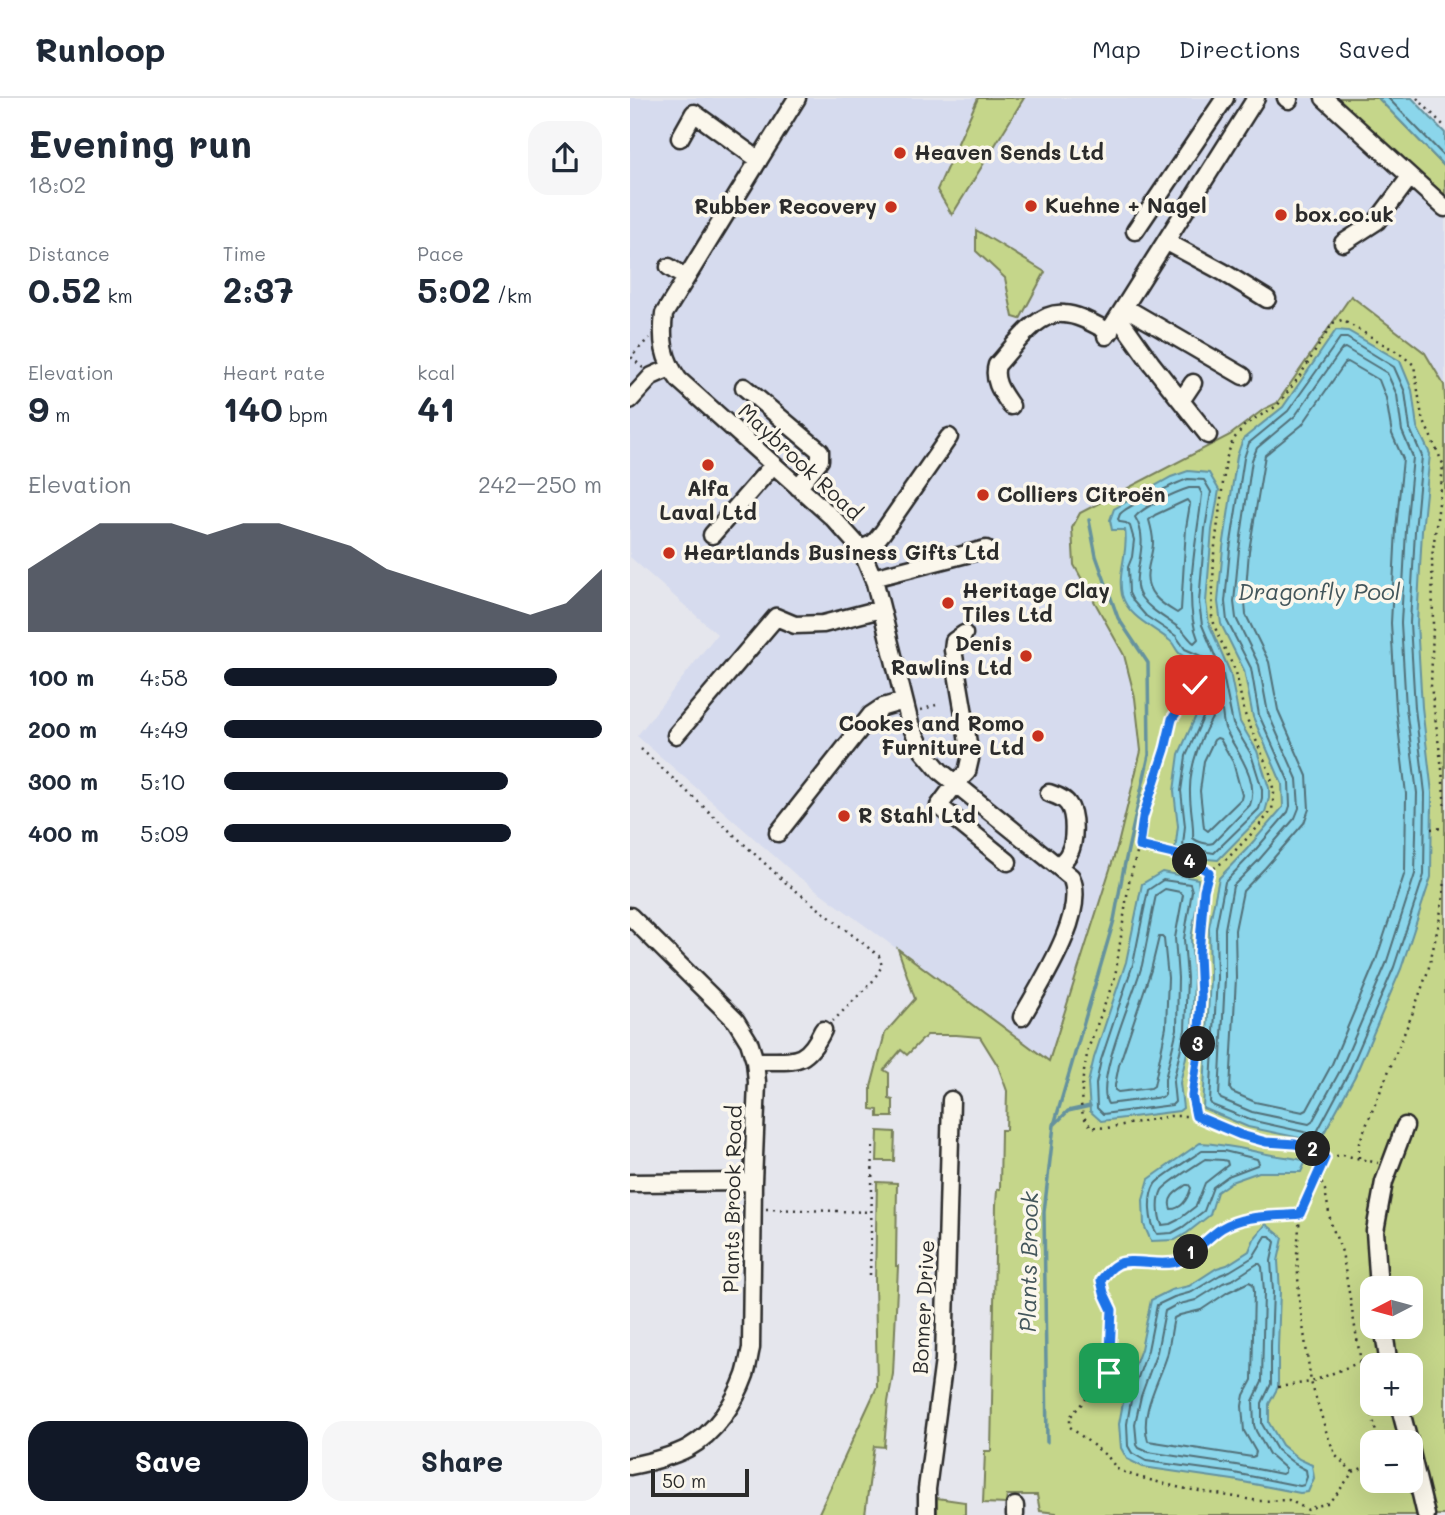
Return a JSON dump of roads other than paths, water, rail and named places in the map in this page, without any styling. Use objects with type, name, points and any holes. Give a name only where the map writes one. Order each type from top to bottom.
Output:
[{"type":"street","points":[[630,400],[652,376],[670,368],[663,346],[664,314],[797,98]]},
{"type":"street","points":[[1135,231],[1225,98]]},
{"type":"street","points":[[1115,324],[1256,98]]},
{"type":"street","points":[[1324,98],[1445,208]]},
{"type":"street","points":[[680,138],[694,113],[759,160]]},
{"type":"street","points":[[1343,243],[1377,221],[1410,177]]},
{"type":"street","points":[[1167,242],[1266,299]]},
{"type":"street","points":[[669,267],[686,278]]},
{"type":"street","points":[[1011,406],[999,387],[995,370],[997,365],[1034,325],[1045,317],[1065,313],[1115,324],[1160,327],[1243,376]]},
{"type":"street","points":[[1115,324],[1151,363],[1208,435]]},
{"type":"street","name":"Maybrook Road","points":[[670,368],[679,380],[832,518],[860,549],[873,578],[910,724],[923,751],[940,771],[1065,872]]},
{"type":"street","points":[[1181,401],[1193,383]]},
{"type":"street","points":[[744,387],[820,451],[820,460],[798,487]]},
{"type":"street","points":[[860,549],[874,543],[883,532],[948,437]]},
{"type":"street","points":[[712,535],[773,465]]},
{"type":"street","points":[[873,578],[986,549]]},
{"type":"street","points":[[676,735],[776,617],[795,625],[823,624],[881,609]]},
{"type":"street","points":[[964,634],[954,641],[953,650],[970,759],[967,772],[939,806],[1008,862]]},
{"type":"street","points":[[778,833],[871,715],[883,707],[904,701]]},
{"type":"street","points":[[1021,1017],[1059,951],[1067,932],[1073,904],[1073,883],[1065,872],[1074,838],[1070,805],[1049,793]]},
{"type":"street","name":"Plants Brook Road","points":[[630,916],[736,1021],[750,1042],[757,1082],[752,1209],[751,1348],[746,1373],[736,1396],[706,1435],[673,1455],[630,1466]]},
{"type":"street","points":[[755,1061],[797,1060],[809,1054],[823,1030]]},
{"type":"street","name":"Bonner Drive","points":[[927,1515],[927,1489],[944,1360],[951,1100]]},
{"type":"street","points":[[1378,1276],[1375,1231],[1388,1167],[1405,1126]]},
{"type":"street","points":[[630,1183],[753,1182]]},
{"type":"street","points":[[1421,1493],[1426,1515]]},
{"type":"water","points":[[1378,98],[1412,98],[1445,133],[1445,167]]},
{"type":"water","name":"Dragonfly Pool","points":[[1336,330],[1348,331],[1400,361],[1412,390],[1417,427],[1430,454],[1417,623],[1422,707],[1432,793],[1431,877],[1401,969],[1355,1076],[1319,1142],[1248,1127],[1203,1108],[1210,978],[1209,927],[1219,878],[1283,807],[1282,784],[1253,717],[1244,670],[1221,624],[1218,602],[1237,456],[1243,439],[1283,407]]},
{"type":"water","points":[[1188,471],[1209,473],[1219,490],[1212,530],[1206,602],[1209,624],[1230,672],[1240,722],[1257,751],[1269,788],[1265,812],[1218,860],[1175,851],[1178,826],[1174,791],[1179,754],[1202,702],[1203,666],[1181,655],[1171,641],[1142,621],[1125,603],[1121,587],[1126,546],[1125,530],[1112,530],[1110,520],[1114,509],[1171,477]]},
{"type":"water","points":[[1162,872],[1198,879],[1199,891],[1191,939],[1194,977],[1192,1031],[1180,1083],[1183,1108],[1179,1111],[1101,1121],[1090,1111],[1088,1083],[1094,1058],[1126,962],[1142,884]]},
{"type":"water","points":[[1200,1143],[1306,1161],[1301,1172],[1259,1172],[1231,1182],[1217,1192],[1210,1215],[1187,1233],[1175,1240],[1151,1241],[1144,1225],[1143,1200],[1149,1179]]},
{"type":"water","points":[[1266,1224],[1283,1238],[1278,1261],[1278,1387],[1269,1404],[1269,1423],[1282,1445],[1299,1459],[1312,1465],[1314,1478],[1308,1492],[1300,1493],[1143,1467],[1127,1459],[1121,1448],[1119,1424],[1125,1392],[1141,1349],[1151,1300],[1171,1290],[1189,1286],[1249,1251],[1254,1239]]},
{"type":"waterway","points":[[1054,1125],[1114,920],[1149,755],[1148,663],[1118,618],[1096,556],[1089,520]]},
{"type":"waterway","name":"Plants Brook","points":[[1047,1442],[1044,1212],[1054,1125],[1068,1111],[1090,1106]]},
{"type":"place","name":"Heaven Sends Ltd","points":[[900,153]]},
{"type":"place","name":"Kuehne + Nagel","points":[[1031,206]]},
{"type":"place","name":"Rubber Recovery","points":[[891,207]]},
{"type":"place","name":"box.co.uk","points":[[1281,215]]},
{"type":"place","name":"Alfa Laval Ltd","points":[[708,465]]},
{"type":"place","name":"Colliers Citroën","points":[[983,495]]},
{"type":"place","name":"Heartlands Business Gifts Ltd","points":[[669,553]]},
{"type":"place","name":"Heritage Clay Tiles Ltd","points":[[948,603]]},
{"type":"place","name":"Denis Rawlins Ltd","points":[[1026,656]]},
{"type":"place","name":"Cookes and Romo Furniture Ltd","points":[[1038,736]]},
{"type":"place","name":"R Stahl Ltd","points":[[844,816]]}]
